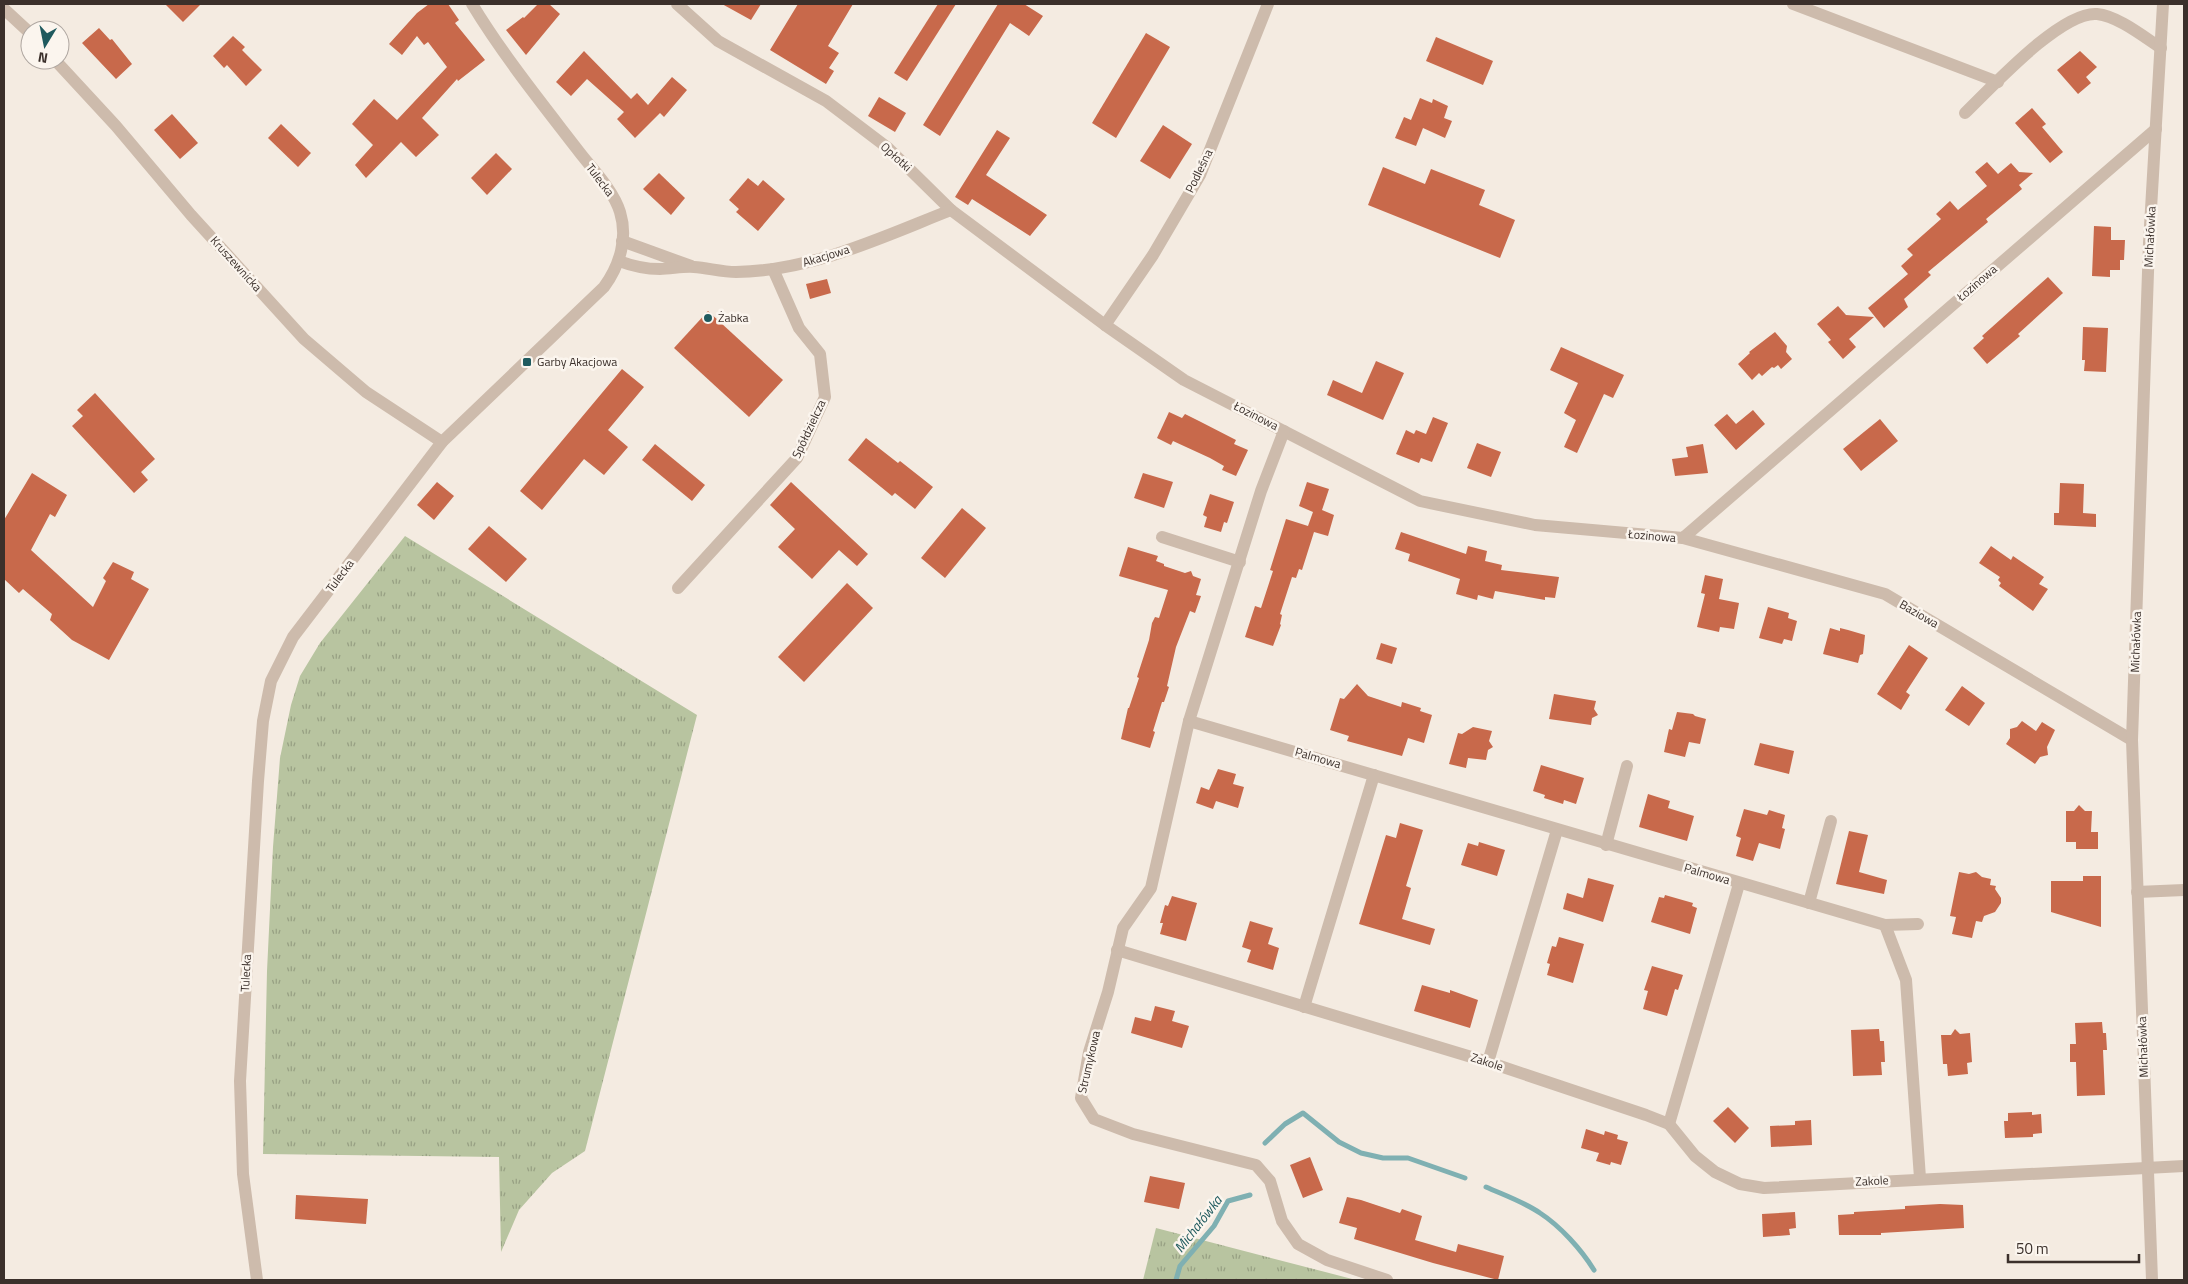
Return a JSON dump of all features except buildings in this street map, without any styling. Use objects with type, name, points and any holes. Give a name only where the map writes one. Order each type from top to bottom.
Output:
[{"type":"street","name":"Tulecka","points":[[257,1280],[243,1174],[240,1081],[258,781],[265,703],[271,681],[294,637],[442,442],[600,292],[610,279],[619,261],[622,241],[620,213],[615,199],[516,71],[472,4]]},
{"type":"street","name":"Opłotki","points":[[677,4],[718,41],[826,102],[888,148],[951,210],[1105,325]]},
{"type":"street","name":"Podleśna","points":[[1105,325],[1153,255],[1200,175],[1268,4]]},
{"type":"street","points":[[1793,4],[1998,82]]},
{"type":"street","name":"Michałówka","points":[[2152,1280],[2132,740],[2150,243],[2163,4]]},
{"type":"street","points":[[4,9],[20,24]]},
{"type":"street","points":[[1965,113],[2044,39],[2070,20],[2097,14],[2127,25],[2161,48]]},
{"type":"street","name":"Kruszewnicka","points":[[64,70],[116,126],[190,215],[304,339],[366,392],[442,442]]},
{"type":"street","name":"Łozinowa","points":[[1105,325],[1184,380],[1420,501],[1534,525],[1684,538],[2156,129]]},
{"type":"street","name":"Akacjowa","points":[[619,261],[637,267],[659,269],[694,267],[736,272],[773,269],[804,264],[834,255],[951,210]]},
{"type":"street","name":"Akacjowa","points":[[622,241],[661,253],[694,267]]},
{"type":"street","name":"Spółdzielcza","points":[[678,588],[797,458],[825,398],[820,354],[799,328],[773,269]]},
{"type":"street","points":[[1189,721],[1261,491],[1284,431]]},
{"type":"street","points":[[1162,537],[1240,562]]},
{"type":"street","name":"Baziowa","points":[[1684,538],[1885,594],[2132,740]]},
{"type":"street","name":"Palmowa","points":[[1189,721],[1739,884],[1885,925],[1918,924]]},
{"type":"street","name":"Strumykowa","points":[[1189,721],[1151,888],[1123,928],[1108,992],[1088,1052],[1080,1098],[1094,1119],[1133,1134],[1256,1165],[1270,1181],[1282,1221],[1298,1244],[1326,1260],[1387,1280]]},
{"type":"street","points":[[1606,845],[1627,766]]},
{"type":"street","points":[[1304,1007],[1374,775]]},
{"type":"street","points":[[1809,903],[1831,821]]},
{"type":"street","points":[[1488,1062],[1557,830]]},
{"type":"street","points":[[1668,1124],[1739,884]]},
{"type":"street","points":[[2137,892],[2184,890]]},
{"type":"street","points":[[1885,925],[1906,980],[1920,1178]]},
{"type":"street","name":"Zakole","points":[[1118,950],[1488,1062],[1668,1124],[1695,1156],[1715,1172],[1740,1184],[1764,1188],[1920,1178],[2184,1166]]},
{"type":"green space","points":[[405,536],[697,715],[585,1151],[552,1173],[519,1210],[501,1252],[499,1157],[263,1154],[267,971],[273,847],[280,758],[291,705],[300,676],[320,643]]},
{"type":"green space","points":[[1156,1228],[1356,1280],[1143,1280]]},
{"type":"waterway","name":"Michałówka","points":[[1265,1143],[1285,1124],[1303,1113],[1339,1142],[1361,1153],[1383,1158],[1408,1158],[1465,1178]]},
{"type":"waterway","name":"Michałówka","points":[[1486,1187],[1527,1205],[1548,1218],[1570,1238],[1594,1270]]},
{"type":"waterway","name":"Michałówka","points":[[1176,1280],[1180,1266],[1214,1226],[1228,1201],[1250,1195]]},
{"type":"place","name":"Żabka","points":[[708,318]]},
{"type":"place","name":"Garby Akacjowa","points":[[527,362]]}]
